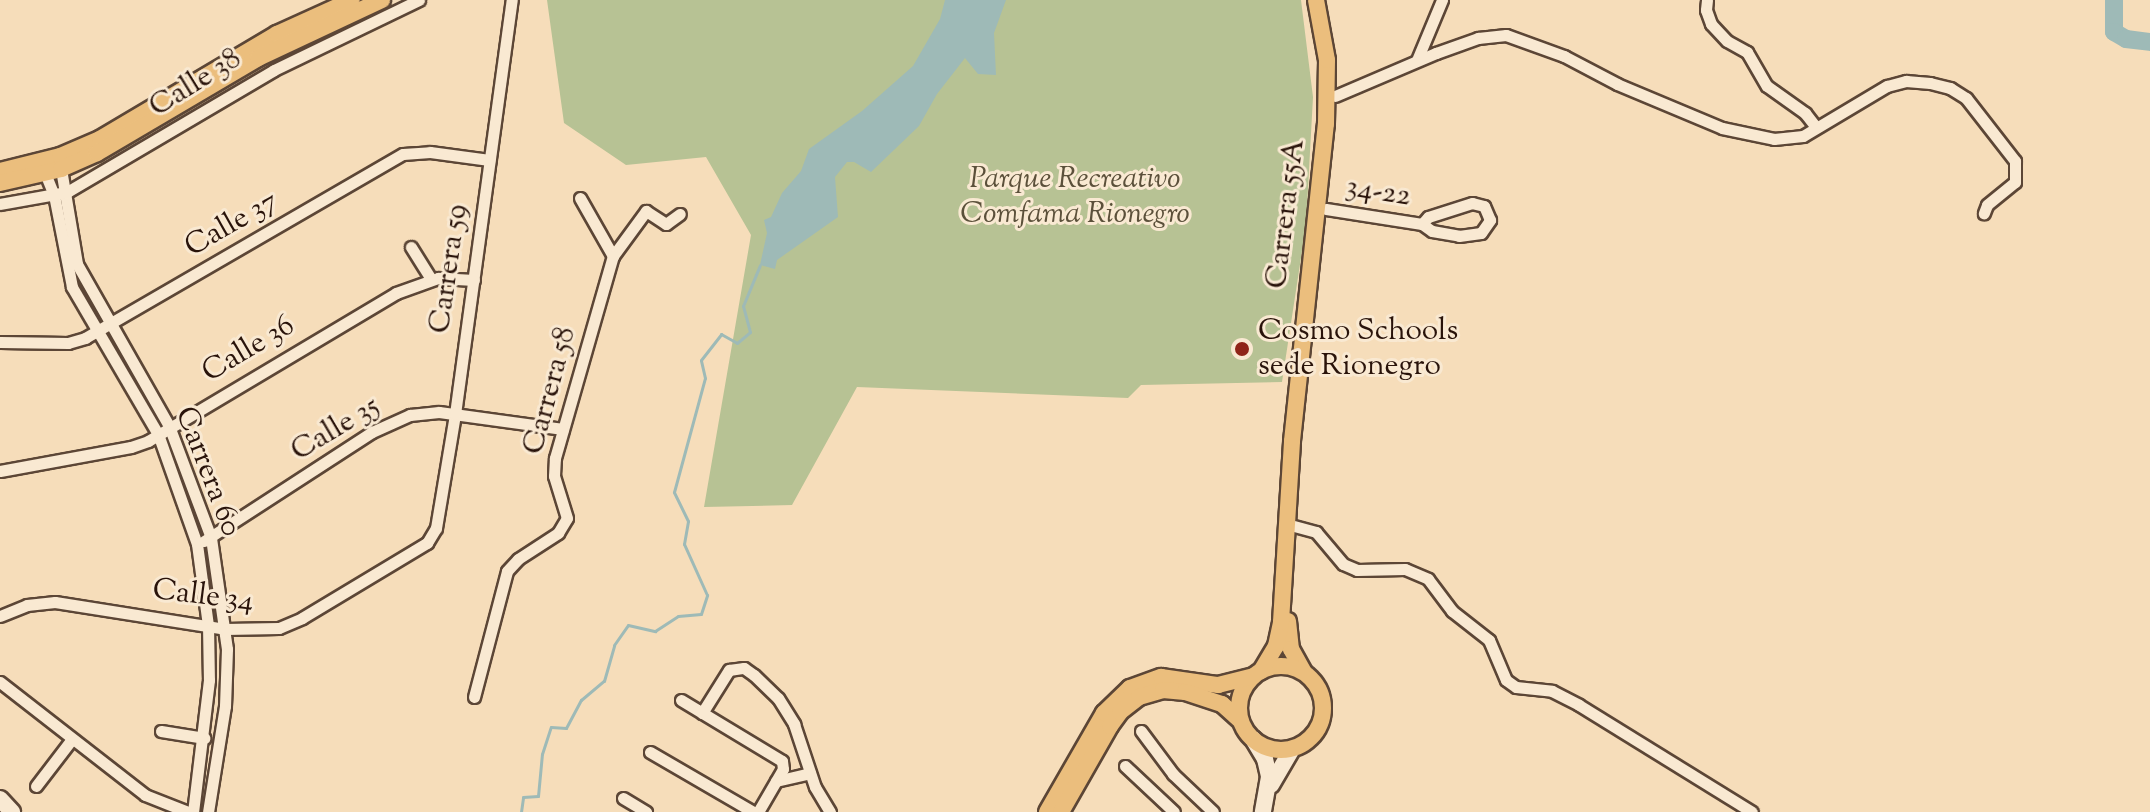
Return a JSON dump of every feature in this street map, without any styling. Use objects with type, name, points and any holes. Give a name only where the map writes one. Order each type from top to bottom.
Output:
[{"type":"main road","name":"Calle 38","points":[[0,171],[60,156],[100,139],[277,34],[352,0]]},
{"type":"main road","name":"Calle 38","points":[[0,183],[53,171],[118,142],[269,52],[382,0]]},
{"type":"main road","name":"Carrera 55A","points":[[1257,673],[1276,646],[1281,622],[1292,441],[1326,124],[1327,60],[1316,0]]},
{"type":"main road","name":"Carrera 55A","points":[[1304,672],[1291,649],[1288,631],[1305,382],[1326,209],[1335,96],[1334,55],[1324,0]]},
{"type":"main road","points":[[1047,812],[1104,713],[1130,688],[1161,677],[1218,685],[1279,665],[1304,672],[1320,690],[1323,714],[1313,736],[1292,749],[1269,790],[1263,812]]},
{"type":"main road","points":[[1241,721],[1240,697],[1257,673]]},
{"type":"main road","points":[[1061,812],[1115,719],[1139,697],[1163,690],[1185,692],[1222,704],[1241,721],[1268,768],[1269,790]]},
{"type":"main road","points":[[1253,739],[1267,748],[1292,749]]},
{"type":"main road","points":[[0,799],[12,812]]},
{"type":"street","name":"Calle 38","points":[[0,204],[67,192],[274,70],[419,0]]},
{"type":"street","name":"Carrera 59","points":[[427,543],[436,528],[455,414],[512,0]]},
{"type":"street","points":[[1417,60],[1442,0]]},
{"type":"street","points":[[1707,0],[1706,10],[1711,24],[1727,41],[1747,52],[1767,86],[1805,113],[1815,126]]},
{"type":"street","points":[[1335,96],[1417,60],[1478,38],[1506,35],[1564,56],[1617,84],[1722,128],[1774,139],[1803,136],[1815,126],[1887,86],[1906,81],[1950,88],[1966,98],[2015,161],[2015,182],[1987,205],[1984,213]]},
{"type":"street","name":"Calle 37","points":[[0,342],[68,343],[98,331],[403,154],[430,152],[489,160]]},
{"type":"street","name":"Carrera 60","points":[[53,171],[67,192],[77,264],[169,426],[211,538],[225,629],[225,706],[208,812]]},
{"type":"street","name":"Carrera 60","points":[[53,171],[66,268],[98,331],[158,434],[197,544],[208,625],[209,680],[204,738],[190,812]]},
{"type":"street","points":[[580,198],[613,256],[646,211],[666,224],[680,214]]},
{"type":"street","name":"34-22","points":[[1326,209],[1422,224],[1441,233],[1470,236],[1486,231],[1490,220],[1484,206],[1472,203],[1428,217],[1422,224]]},
{"type":"street","points":[[411,247],[431,279]]},
{"type":"street","name":"Carrera 58","points":[[474,697],[507,571],[518,559],[558,533],[567,518],[554,476],[563,429],[613,256]]},
{"type":"street","name":"Calle 36","points":[[0,471],[131,447],[396,293],[431,279],[474,280]]},
{"type":"street","name":"Calle 35","points":[[197,544],[211,538],[372,432],[418,413],[455,414],[563,429]]},
{"type":"street","points":[[1294,526],[1316,532],[1343,564],[1357,570],[1405,569],[1428,579],[1452,611],[1489,640],[1506,680],[1516,687],[1552,691],[1579,705],[1752,812]]},
{"type":"street","name":"Calle 34","points":[[0,616],[27,605],[55,602],[225,629],[279,628],[302,618],[427,543]]},
{"type":"street","points":[[702,713],[726,673],[744,668],[778,698],[787,711],[800,737],[810,773],[830,812]]},
{"type":"street","points":[[0,682],[145,795],[190,812]]},
{"type":"street","points":[[650,752],[756,812],[776,781],[783,769],[778,757],[681,700]]},
{"type":"street","points":[[161,731],[204,738]]},
{"type":"street","points":[[1141,731],[1173,774],[1213,812]]},
{"type":"street","points":[[36,786],[72,739]]},
{"type":"street","points":[[1125,766],[1174,812]]},
{"type":"street","points":[[776,781],[810,773]]},
{"type":"street","points":[[623,798],[646,812]]},
{"type":"green space","name":"Parque Recreativo Comfama Rionegro","points":[[547,0],[1301,0],[1313,97],[1306,225],[1282,382],[1141,385],[1128,398],[857,387],[792,505],[704,507],[751,235],[706,157],[626,165],[564,123]]},
{"type":"water","points":[[945,0],[1006,0],[994,33],[996,75],[978,74],[965,58],[937,94],[919,126],[871,172],[854,162],[847,162],[835,177],[838,217],[777,260],[775,269],[760,265],[767,233],[764,220],[771,217],[782,193],[801,171],[809,149],[862,111],[913,66],[940,19]]},
{"type":"waterway","points":[[2114,0],[2114,32],[2126,39],[2150,42]]},
{"type":"waterway","points":[[521,812],[523,797],[538,796],[542,754],[551,727],[566,728],[581,700],[604,681],[614,645],[628,625],[655,631],[678,616],[701,614],[707,595],[684,544],[688,521],[674,492],[705,378],[701,360],[721,334],[737,343],[750,332],[743,306],[760,265]]},
{"type":"place","name":"Cosmo Schools sede Rionegro","points":[[1242,349]]}]
